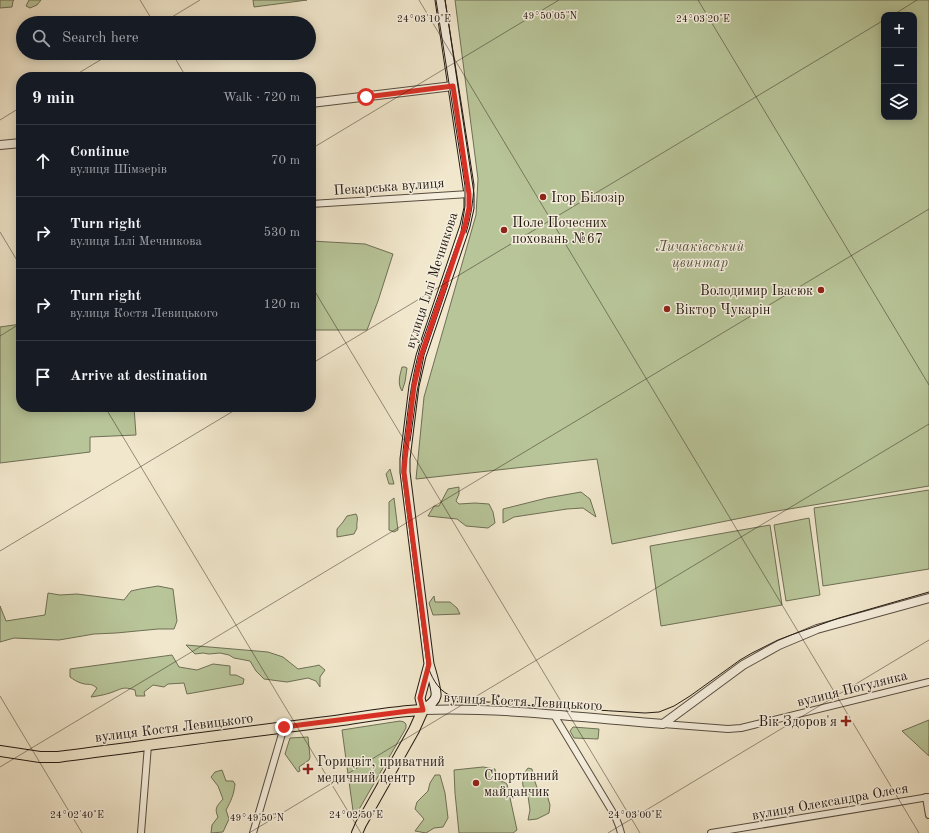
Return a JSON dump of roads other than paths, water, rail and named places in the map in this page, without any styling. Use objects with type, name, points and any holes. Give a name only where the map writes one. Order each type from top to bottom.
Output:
[{"type":"main road","name":"вулиця Іллі Мечникова","points":[[429,664],[420,698],[423,710],[432,704],[436,696],[434,681],[429,664],[404,472],[405,459],[414,386],[421,356],[465,226],[469,208],[469,194],[440,0]]},
{"type":"main road","name":"вулиця Костя Левицького","points":[[0,751],[40,757],[58,756],[423,710]]},
{"type":"main road","points":[[357,833],[414,730],[423,710]]},
{"type":"street","points":[[316,102],[453,86]]},
{"type":"street","points":[[0,146],[16,144]]},
{"type":"street","name":"Пекарська вулиця","points":[[316,204],[469,194]]},
{"type":"street","points":[[663,724],[742,665],[779,645],[817,630],[929,598]]},
{"type":"street","name":"вулиця Погулянка","points":[[663,724],[728,729],[741,728],[929,682]]},
{"type":"street","name":"вулиця Костя Левицького","points":[[423,710],[451,709],[554,715],[663,724]]},
{"type":"street","points":[[554,715],[615,816],[621,833]]},
{"type":"street","points":[[254,833],[284,727]]},
{"type":"street","points":[[141,833],[148,745]]},
{"type":"street","points":[[927,797],[929,815]]},
{"type":"street","name":"вулиця Олександра Олеся","points":[[711,833],[927,797]]},
{"type":"tram line","points":[[436,0],[465,186],[465,206],[461,232],[420,348],[413,377],[403,450],[402,472],[427,664],[438,686],[449,695],[460,699],[473,701],[645,713],[659,712],[674,706],[740,660],[778,640],[839,618],[929,592]]},
{"type":"tram line","points":[[445,0],[474,185],[472,209],[466,233]]},
{"type":"tram line","points":[[410,441],[424,355],[448,284]]},
{"type":"place","name":"Ігор Білозір","points":[[543,197]]},
{"type":"place","name":"Поле Почесних поховань №67","points":[[504,230]]},
{"type":"place","name":"Володимир Івасюк","points":[[821,290]]},
{"type":"place","name":"Віктор Чукарін","points":[[667,309]]},
{"type":"place","name":"Вік Здоров'я","points":[[846,721]]},
{"type":"place","name":"Горицвіт, приватний медичний центр","points":[[308,769]]},
{"type":"place","name":"Спортивний майданчик","points":[[476,783]]},
{"type":"park label","name":"Личаківський цвинтар","points":[[700,254]]}]
